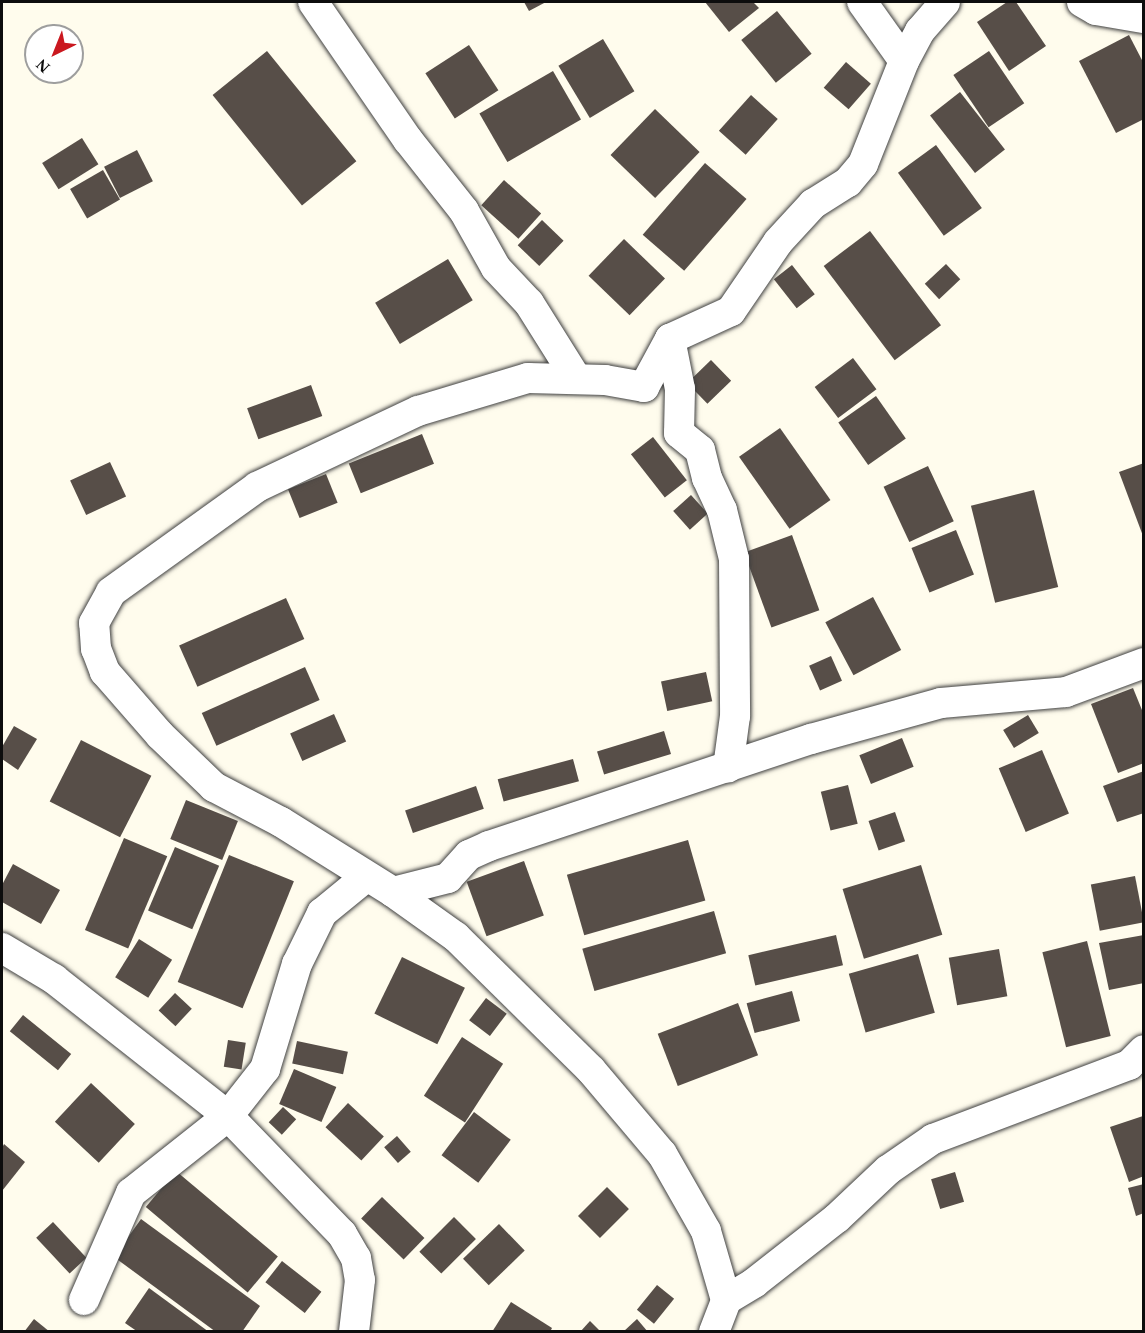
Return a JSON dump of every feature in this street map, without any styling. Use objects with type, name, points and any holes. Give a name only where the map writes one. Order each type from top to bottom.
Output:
[{"type":"street","points":[[314,2],[408,140],[464,211],[496,268],[529,303],[576,378]]},
{"type":"street","points":[[862,2],[904,61]]},
{"type":"street","points":[[714,1332],[726,1300],[706,1231],[662,1154],[591,1070],[456,937],[393,892],[281,822],[214,787],[160,735],[105,672],[96,649],[94,623],[111,592],[257,487],[418,411],[528,378],[576,378],[644,387],[670,339],[731,311],[778,242],[813,204],[848,182],[863,164],[904,61],[920,31],[945,2]]},
{"type":"street","points":[[1082,2],[1096,10],[1143,18]]},
{"type":"street","points":[[528,378],[548,333]]},
{"type":"street","points":[[670,339],[680,389],[679,433],[700,450],[707,478],[722,510],[734,559],[735,716],[728,768]]},
{"type":"street","points":[[393,892],[447,878],[469,855],[489,846],[811,739],[941,703],[1066,692],[1143,663]]},
{"type":"street","points":[[84,1300],[131,1192],[228,1116],[265,1069],[297,964],[322,913],[366,877]]},
{"type":"street","points":[[447,878],[444,904],[456,937]]},
{"type":"street","points":[[2,948],[54,980],[228,1116],[342,1234],[356,1258],[360,1280],[353,1330]]},
{"type":"street","points":[[726,1300],[754,1283],[837,1218],[888,1170],[933,1139],[1129,1065],[1143,1050]]},
{"type":"building","points":[[524,2],[546,2],[529,11]]},
{"type":"building","points":[[705,2],[753,2],[759,8],[729,32]]},
{"type":"building","points":[[1007,2],[1016,2],[1046,46],[1009,71],[977,22]]},
{"type":"building","points":[[777,11],[812,54],[776,83],[741,40]]},
{"type":"building","points":[[1129,35],[1144,64],[1144,119],[1116,133],[1079,61]]},
{"type":"building","points":[[603,39],[634,91],[590,118],[558,66]]},
{"type":"building","points":[[469,45],[498,90],[455,119],[425,73]]},
{"type":"building","points":[[267,51],[356,161],[302,205],[213,95]]},
{"type":"building","points":[[989,51],[1024,103],[989,127],[953,75]]},
{"type":"building","points":[[846,62],[871,84],[849,109],[824,88]]},
{"type":"building","points":[[553,71],[581,119],[507,162],[479,114]]},
{"type":"building","points":[[960,92],[1005,150],[975,173],[930,115]]},
{"type":"building","points":[[751,95],[778,119],[746,155],[719,131]]},
{"type":"building","points":[[655,109],[700,152],[655,198],[611,155]]},
{"type":"building","points":[[82,138],[98,164],[59,189],[42,163]]},
{"type":"building","points":[[936,145],[982,208],[944,236],[898,173]]},
{"type":"building","points":[[137,150],[153,181],[120,198],[104,167]]},
{"type":"building","points":[[705,163],[747,199],[684,271],[643,235]]},
{"type":"building","points":[[103,170],[120,199],[87,218],[70,189]]},
{"type":"building","points":[[504,180],[541,213],[518,239],[481,205]]},
{"type":"building","points":[[542,220],[564,241],[539,266],[518,245]]},
{"type":"building","points":[[870,231],[941,325],[895,360],[824,266]]},
{"type":"building","points":[[624,239],[665,279],[630,315],[589,276]]},
{"type":"building","points":[[448,259],[473,300],[400,344],[375,303]]},
{"type":"building","points":[[946,264],[960,279],[939,299],[925,284]]},
{"type":"building","points":[[792,265],[815,294],[797,308],[774,279]]},
{"type":"building","points":[[853,358],[876,389],[838,418],[815,387]]},
{"type":"building","points":[[711,360],[731,381],[707,404],[687,383]]},
{"type":"building","points":[[311,385],[322,416],[258,439],[247,408]]},
{"type":"building","points":[[876,396],[906,439],[868,465],[838,422]]},
{"type":"building","points":[[780,428],[830,500],[790,529],[739,457]]},
{"type":"building","points":[[422,434],[434,464],[361,493],[349,464]]},
{"type":"building","points":[[653,437],[687,480],[665,498],[631,454]]},
{"type":"building","points":[[110,462],[126,496],[86,515],[70,481]]},
{"type":"building","points":[[1144,463],[1144,535],[1143,536],[1119,472]]},
{"type":"building","points":[[928,466],[954,521],[909,542],[884,487]]},
{"type":"building","points":[[326,474],[338,503],[300,518],[288,489]]},
{"type":"building","points":[[1034,490],[1058,587],[995,603],[971,506]]},
{"type":"building","points":[[691,495],[708,514],[690,530],[673,511]]},
{"type":"building","points":[[956,530],[974,575],[929,592],[911,548]]},
{"type":"building","points":[[792,535],[819,610],[771,628],[744,552]]},
{"type":"building","points":[[873,597],[901,650],[853,675],[825,622]]},
{"type":"building","points":[[286,598],[304,639],[197,687],[179,646]]},
{"type":"building","points":[[831,656],[842,681],[820,690],[809,666]]},
{"type":"building","points":[[305,667],[320,700],[216,746],[202,713]]},
{"type":"building","points":[[706,672],[712,701],[667,711],[661,682]]},
{"type":"building","points":[[1133,688],[1144,715],[1144,763],[1118,773],[1091,704]]},
{"type":"building","points":[[334,714],[346,741],[302,761],[290,734]]},
{"type":"building","points":[[1028,715],[1039,733],[1014,748],[1003,730]]},
{"type":"building","points":[[14,726],[37,739],[18,770],[2,759],[2,747]]},
{"type":"building","points":[[664,731],[671,754],[604,774],[597,751]]},
{"type":"building","points":[[902,738],[914,767],[871,784],[859,755]]},
{"type":"building","points":[[81,740],[151,776],[120,837],[50,801]]},
{"type":"building","points":[[1042,750],[1069,814],[1026,832],[999,768]]},
{"type":"building","points":[[573,759],[579,781],[504,801],[498,779]]},
{"type":"building","points":[[1144,771],[1144,813],[1117,822],[1103,786]]},
{"type":"building","points":[[848,785],[858,824],[831,831],[821,792]]},
{"type":"building","points":[[476,786],[484,809],[413,833],[405,810]]},
{"type":"building","points":[[186,800],[238,821],[222,860],[170,839]]},
{"type":"building","points":[[895,812],[905,841],[879,850],[869,821]]},
{"type":"building","points":[[124,838],[167,856],[128,948],[85,930]]},
{"type":"building","points":[[688,840],[705,901],[584,935],[567,875]]},
{"type":"building","points":[[175,847],[219,866],[192,929],[148,911]]},
{"type":"building","points":[[229,855],[294,881],[243,1008],[178,982]]},
{"type":"building","points":[[524,861],[544,916],[487,936],[467,882]]},
{"type":"building","points":[[13,864],[60,890],[41,924],[2,902],[2,885]]},
{"type":"building","points":[[921,865],[942,935],[864,959],[843,889]]},
{"type":"building","points":[[1135,876],[1144,922],[1100,931],[1091,885]]},
{"type":"building","points":[[714,911],[726,953],[594,991],[582,949]]},
{"type":"building","points":[[836,935],[843,965],[755,985],[748,955]]},
{"type":"building","points":[[1144,935],[1144,983],[1109,990],[1099,943]]},
{"type":"building","points":[[139,939],[172,960],[148,998],[115,977]]},
{"type":"building","points":[[1087,941],[1111,1036],[1066,1047],[1042,952]]},
{"type":"building","points":[[999,949],[1007,996],[957,1005],[949,958]]},
{"type":"building","points":[[918,954],[935,1013],[866,1032],[849,974]]},
{"type":"building","points":[[402,957],[465,988],[437,1044],[374,1014]]},
{"type":"building","points":[[792,991],[800,1021],[755,1033],[747,1003]]},
{"type":"building","points":[[175,993],[192,1009],[175,1026],[159,1011]]},
{"type":"building","points":[[486,998],[507,1014],[490,1036],[469,1020]]},
{"type":"building","points":[[738,1003],[758,1055],[678,1086],[658,1034]]},
{"type":"building","points":[[23,1015],[71,1054],[58,1070],[10,1031]]},
{"type":"building","points":[[462,1037],[503,1064],[465,1122],[424,1096]]},
{"type":"building","points":[[228,1040],[246,1043],[242,1069],[224,1067]]},
{"type":"building","points":[[297,1041],[348,1052],[343,1074],[292,1063]]},
{"type":"building","points":[[294,1069],[336,1087],[321,1122],[279,1104]]},
{"type":"building","points":[[91,1083],[135,1124],[99,1163],[55,1122]]},
{"type":"building","points":[[348,1103],[384,1136],[361,1161],[325,1127]]},
{"type":"building","points":[[283,1107],[296,1119],[282,1135],[269,1122]]},
{"type":"building","points":[[474,1112],[511,1140],[478,1183],[442,1155]]},
{"type":"building","points":[[1143,1116],[1144,1176],[1129,1182],[1110,1127]]},
{"type":"building","points":[[397,1136],[411,1152],[398,1163],[384,1147]]},
{"type":"building","points":[[4,1144],[25,1162],[2,1191],[2,1148]]},
{"type":"building","points":[[176,1171],[278,1256],[248,1292],[146,1207]]},
{"type":"building","points":[[955,1172],[964,1202],[940,1209],[931,1179]]},
{"type":"building","points":[[1144,1184],[1144,1213],[1136,1216],[1128,1188]]},
{"type":"building","points":[[607,1187],[629,1209],[600,1238],[578,1216]]},
{"type":"building","points":[[382,1197],[424,1238],[404,1260],[361,1219]]},
{"type":"building","points":[[454,1217],[476,1239],[441,1274],[419,1252]]},
{"type":"building","points":[[141,1219],[260,1306],[242,1332],[216,1332],[114,1257]]},
{"type":"building","points":[[53,1222],[86,1258],[70,1274],[36,1238]]},
{"type":"building","points":[[499,1224],[525,1251],[489,1285],[463,1259]]},
{"type":"building","points":[[282,1261],[321,1292],[305,1313],[265,1282]]},
{"type":"building","points":[[657,1285],[674,1299],[654,1324],[637,1310]]},
{"type":"building","points":[[149,1288],[209,1332],[138,1332],[125,1323]]},
{"type":"building","points":[[511,1302],[552,1328],[550,1332],[492,1332]]},
{"type":"building","points":[[34,1319],[50,1332],[24,1332]]},
{"type":"building","points":[[637,1319],[648,1332],[623,1332]]},
{"type":"building","points":[[590,1321],[601,1332],[580,1332]]}]
